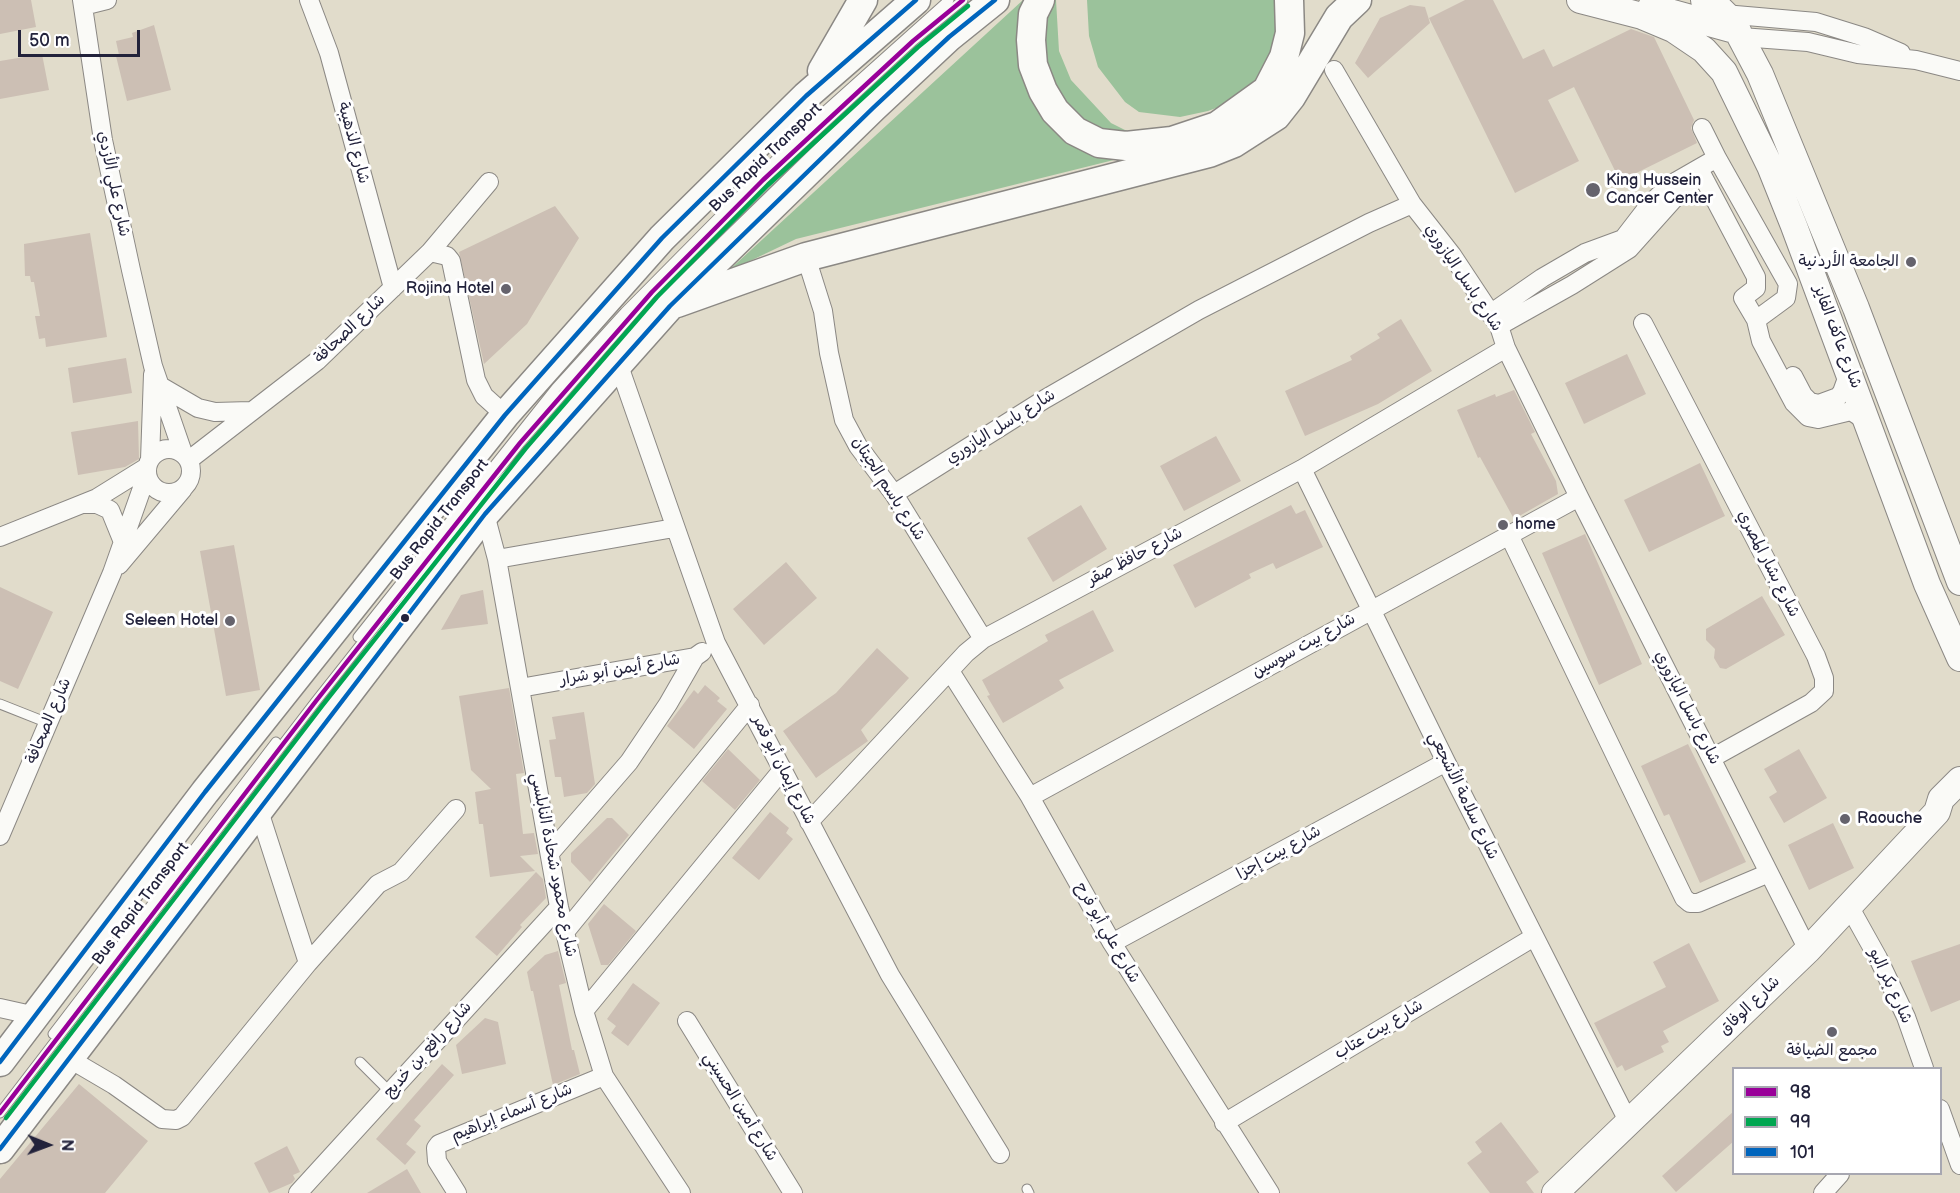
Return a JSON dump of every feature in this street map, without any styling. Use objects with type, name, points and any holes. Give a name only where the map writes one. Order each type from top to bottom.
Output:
[{"type":"main road","points":[[806,96],[854,20],[863,0]]},
{"type":"main road","points":[[1,1059],[198,801],[506,416],[662,238],[806,96],[916,0]]},
{"type":"main road","points":[[0,1149],[485,514],[670,306],[818,159],[950,37],[995,0]]},
{"type":"main road","points":[[1041,0],[1033,14],[1030,40],[1033,65],[1043,91],[1055,111],[1075,131],[1099,142],[1126,146],[1172,141],[1217,126],[1267,90],[1284,57],[1290,33],[1289,0]]},
{"type":"main road","points":[[670,306],[806,256],[1209,153],[1234,143],[1276,116],[1291,97],[1339,17],[1357,0]]},
{"type":"main road","name":"شارع عاكف الفايز","points":[[1580,0],[1642,16],[1673,29],[1704,50],[1724,72],[1770,166],[1869,422],[1949,580]]},
{"type":"main road","points":[[1622,0],[1722,14]]},
{"type":"main road","name":"شارع عاكف الفايز","points":[[1722,14],[1760,74],[1856,308],[1949,580],[1960,658]]},
{"type":"main road","name":"شارع الوفاق","points":[[1555,1193],[1808,950],[1951,796],[1960,762]]},
{"type":"street","points":[[83,3],[107,0]]},
{"type":"street","name":"شارع الذهيبة","points":[[309,0],[329,53],[393,288]]},
{"type":"street","name":"شارع علي الأزدي","points":[[83,3],[103,140],[153,366],[186,457]]},
{"type":"street","points":[[1722,14],[1816,22],[1864,37],[1916,60]]},
{"type":"street","points":[[1722,14],[1808,42],[1858,54],[1916,60],[1960,71]]},
{"type":"street","points":[[1334,70],[1412,204]]},
{"type":"street","points":[[1702,128],[1707,166],[1755,277],[1756,288],[1743,298],[1756,320],[1770,335],[1803,395],[1810,402],[1825,403],[1838,397],[1845,387],[1850,370]]},
{"type":"street","points":[[1707,166],[1788,284],[1786,298],[1756,320]]},
{"type":"street","points":[[1494,320],[1629,249],[1707,166]]},
{"type":"street","name":"شارع الصحافة","points":[[186,457],[302,374],[430,252],[489,182]]},
{"type":"street","name":"شارع باسل اليازوري","points":[[894,494],[1045,399],[1199,310],[1369,223],[1412,204],[1452,255],[1494,320],[1580,497],[1808,950]]},
{"type":"street","points":[[430,252],[447,256],[451,261],[476,380],[484,396],[506,416]]},
{"type":"street","name":"شارع باسم الجيتان","points":[[806,256],[823,311],[828,353],[844,420],[858,446],[894,494],[983,639]]},
{"type":"street","points":[[1756,320],[1761,341],[1801,411],[1808,417],[1824,420],[1851,411],[1861,415],[1869,422]]},
{"type":"street","name":"شارع بشار المصري","points":[[1643,323],[1816,656],[1824,678],[1824,691],[1811,703],[1712,758]]},
{"type":"street","name":"شارع حافظ صقر","points":[[809,822],[950,671],[983,639],[1302,469],[1506,348]]},
{"type":"street","name":"شارع إيمان أبو قمر","points":[[618,363],[716,643],[890,975],[1000,1154]]},
{"type":"street","name":"شارع علي الأزدي","points":[[148,467],[153,366]]},
{"type":"street","points":[[162,387],[198,408],[215,412],[250,411]]},
{"type":"street","points":[[0,537],[90,501],[148,467],[154,454],[169,448],[186,457],[191,475],[183,489],[174,493],[90,501]]},
{"type":"street","points":[[148,467],[154,488],[163,493]]},
{"type":"street","name":"شارع الصحافة","points":[[0,836],[112,573],[148,467]]},
{"type":"street","name":"شارع سلامة الأشجعي","points":[[1302,469],[1446,762],[1628,1121]]},
{"type":"street","name":"شارع الصحافة","points":[[112,573],[183,489]]},
{"type":"street","name":"شارع بيت سوسين","points":[[1030,797],[1580,497]]},
{"type":"street","points":[[90,501],[110,510],[123,542]]},
{"type":"street","name":"شارع محمود شحادة النابلسي","points":[[485,514],[496,559],[559,907],[584,1011],[604,1076],[681,1193]]},
{"type":"street","points":[[496,559],[674,528]]},
{"type":"street","points":[[1509,536],[1684,898],[1690,903],[1698,903],[1769,873]]},
{"type":"street","name":"شارع أيمن أبو شرار","points":[[520,687],[695,657],[716,643]]},
{"type":"street","points":[[549,853],[628,762],[668,705],[695,657]]},
{"type":"street","name":"شارع علي أبو فرح","points":[[950,671],[1030,797],[1112,944],[1269,1193]]},
{"type":"street","points":[[565,932],[750,705]]},
{"type":"street","name":"شارع بيت إجزا","points":[[1112,944],[1446,762]]},
{"type":"street","points":[[584,1011],[783,769]]},
{"type":"street","points":[[68,1058],[114,1085],[155,1116],[176,1120],[188,1113],[308,963],[378,884],[401,872],[456,809]]},
{"type":"street","points":[[259,811],[308,963]]},
{"type":"street","name":"شارع بكر البو","points":[[1849,906],[1878,958],[1906,1017],[1924,1067]]},
{"type":"street","name":"شارع رافع بن خديج","points":[[298,1193],[559,907]]},
{"type":"street","name":"شارع بيت عتاب","points":[[1224,1123],[1534,937]]},
{"type":"street","points":[[0,1008],[36,1016]]},
{"type":"street","name":"شارع أمين الحسيني","points":[[687,1021],[793,1193]]},
{"type":"street","name":"شارع أسماء إبراهيم","points":[[457,1193],[437,1161],[436,1148],[439,1144],[604,1076]]},
{"type":"street","points":[[1942,1112],[1960,1165]]},
{"type":"street","points":[[1823,1193],[1838,1175]]},
{"type":"lane","name":"Bus Rapid Transport","points":[[0,1103],[232,799],[556,388],[625,312],[807,127],[949,0]]},
{"type":"lane","name":"Bus Rapid Transport","points":[[0,1113],[316,701],[520,443],[652,292],[763,180],[904,49],[963,0]]},
{"type":"lane","points":[[0,704],[48,723]]},
{"type":"lane","points":[[360,1062],[390,1092]]},
{"type":"green space","points":[[1023,0],[1056,0],[1059,51],[1071,80],[1111,123],[1133,134],[1142,153],[796,239],[727,272]]},
{"type":"green space","points":[[1087,0],[1279,0],[1280,9],[1273,55],[1254,84],[1227,104],[1180,117],[1139,112],[1125,102],[1098,67],[1089,36]]},
{"type":"building","points":[[0,0],[31,0],[36,27],[0,34]]},
{"type":"building","points":[[1465,0],[1493,0],[1523,59],[1544,49],[1553,67],[1631,29],[1654,37],[1694,120],[1691,128],[1697,143],[1620,181],[1574,87],[1548,100],[1579,161],[1515,193],[1429,18]]},
{"type":"building","points":[[1410,5],[1425,7],[1430,23],[1368,78],[1355,63],[1380,18]]},
{"type":"building","points":[[154,25],[171,90],[127,101],[116,56],[119,55],[116,41],[133,37],[132,33]]},
{"type":"building","points":[[42,54],[49,90],[0,99],[0,61]]},
{"type":"building","name":"Rojina Hotel","points":[[555,206],[579,238],[527,324],[484,364],[459,252]]},
{"type":"building","points":[[90,233],[107,337],[46,347],[45,338],[39,339],[35,316],[40,316],[34,282],[31,282],[30,276],[25,276],[24,244]]},
{"type":"building","points":[[1401,319],[1432,371],[1378,404],[1305,436],[1285,391],[1352,360],[1350,356],[1380,338],[1377,334]]},
{"type":"building","points":[[1627,354],[1646,394],[1584,424],[1565,383]]},
{"type":"building","points":[[126,358],[132,393],[73,403],[68,368]]},
{"type":"building","points":[[1514,390],[1535,432],[1531,434],[1556,481],[1558,494],[1514,519],[1480,457],[1478,458],[1457,410],[1495,394],[1496,397]]},
{"type":"building","points":[[138,421],[139,459],[125,467],[78,475],[71,432]]},
{"type":"building","points":[[1216,436],[1241,481],[1184,511],[1160,466]]},
{"type":"building","points":[[1700,463],[1725,516],[1649,552],[1624,500]]},
{"type":"building","points":[[1081,505],[1107,549],[1053,582],[1027,538]]},
{"type":"building","points":[[1291,505],[1296,514],[1305,510],[1323,547],[1276,569],[1273,563],[1249,574],[1251,578],[1195,608],[1173,565]]},
{"type":"building","points":[[1585,534],[1642,664],[1599,685],[1542,553]]},
{"type":"building","name":"Seleen Hotel","points":[[234,545],[260,690],[226,696],[200,551]]},
{"type":"building","points":[[786,562],[817,598],[764,645],[733,609]]},
{"type":"building","points":[[0,587],[53,612],[18,689],[0,681]]},
{"type":"building","points":[[483,590],[488,624],[441,630],[461,595]]},
{"type":"building","points":[[1762,596],[1785,635],[1726,669],[1720,668],[1714,658],[1715,649],[1706,640],[1706,629]]},
{"type":"building","points":[[1093,610],[1114,651],[1059,680],[1064,688],[1003,723],[987,696],[990,695],[982,680],[1048,641],[1045,635]]},
{"type":"building","points":[[877,648],[909,678],[861,730],[868,741],[816,778],[783,731],[836,693]]},
{"type":"building","points":[[705,685],[720,698],[717,701],[727,709],[694,749],[667,726],[694,690],[698,694]]},
{"type":"building","points":[[509,688],[524,773],[516,774],[523,834],[534,833],[538,854],[520,856],[535,871],[490,877],[483,824],[479,824],[475,792],[491,789],[471,770],[459,696]]},
{"type":"building","points":[[584,712],[595,784],[587,793],[564,797],[561,777],[555,777],[549,740],[556,739],[552,717]]},
{"type":"building","points":[[1688,744],[1746,862],[1700,883],[1669,814],[1664,816],[1641,766]]},
{"type":"building","points":[[728,749],[760,780],[735,810],[702,781]]},
{"type":"building","points":[[1799,749],[1827,798],[1784,823],[1769,797],[1777,792],[1764,769]]},
{"type":"building","points":[[770,812],[789,828],[786,833],[793,839],[759,880],[732,858]]},
{"type":"building","points":[[607,818],[612,818],[629,835],[590,882],[571,862],[571,853]]},
{"type":"building","points":[[1833,823],[1854,868],[1809,890],[1788,845]]},
{"type":"building","points":[[536,872],[543,879],[546,898],[520,925],[522,927],[497,956],[475,937]]},
{"type":"building","points":[[604,904],[636,931],[608,965],[601,965],[588,924]]},
{"type":"building","points":[[1689,943],[1719,1001],[1663,1031],[1669,1042],[1661,1046],[1664,1052],[1625,1071],[1622,1065],[1617,1068],[1594,1023],[1666,987],[1653,962]]},
{"type":"building","points":[[1960,944],[1960,1000],[1931,1012],[1911,961]]},
{"type":"building","points":[[558,951],[566,983],[559,985],[572,1050],[574,1050],[580,1074],[553,1085],[527,972],[545,955]]},
{"type":"building","points":[[633,983],[660,1003],[628,1046],[611,1033],[616,1026],[607,1019]]},
{"type":"building","points":[[485,1018],[498,1022],[506,1064],[462,1074],[456,1045]]},
{"type":"building","points":[[442,1064],[454,1075],[414,1120],[421,1126],[406,1144],[416,1152],[405,1165],[376,1139]]},
{"type":"building","points":[[79,1084],[148,1141],[105,1193],[0,1193],[0,1179]]},
{"type":"building","points":[[1732,1113],[1732,1143],[1676,1192],[1662,1176]]},
{"type":"building","points":[[1501,1122],[1539,1172],[1526,1182],[1534,1193],[1490,1193],[1467,1163],[1482,1152],[1475,1142]]},
{"type":"building","points":[[287,1146],[300,1172],[293,1175],[295,1179],[292,1183],[269,1193],[254,1163]]},
{"type":"building","points":[[407,1169],[421,1193],[367,1193]]},
{"type":"transit line","name":"101","points":[[0,1062],[205,792],[505,415],[662,238],[806,96],[916,0]]},
{"type":"transit line","name":"98","points":[[0,1113],[316,701],[520,443],[652,292],[763,180],[913,41],[963,0]]},
{"type":"transit line","name":"101","points":[[0,1149],[485,514],[670,306],[873,108],[949,37],[995,0]]},
{"type":"transit line","name":"99","points":[[6,1118],[322,706],[526,448],[657,297],[768,185],[918,47],[968,6]]},
{"type":"place","name":"King Hussein Cancer Center","points":[[1593,190]]},
{"type":"place","name":"الجامعة الأردنية","points":[[1911,262]]},
{"type":"place","name":"Rojina Hotel","points":[[506,289]]},
{"type":"place","name":"home","points":[[1503,525]]},
{"type":"place","name":"Seleen Hotel","points":[[230,621]]},
{"type":"place","name":"Raouche","points":[[1845,819]]},
{"type":"place","name":"مجمع الضيافة","points":[[1832,1032]]}]
